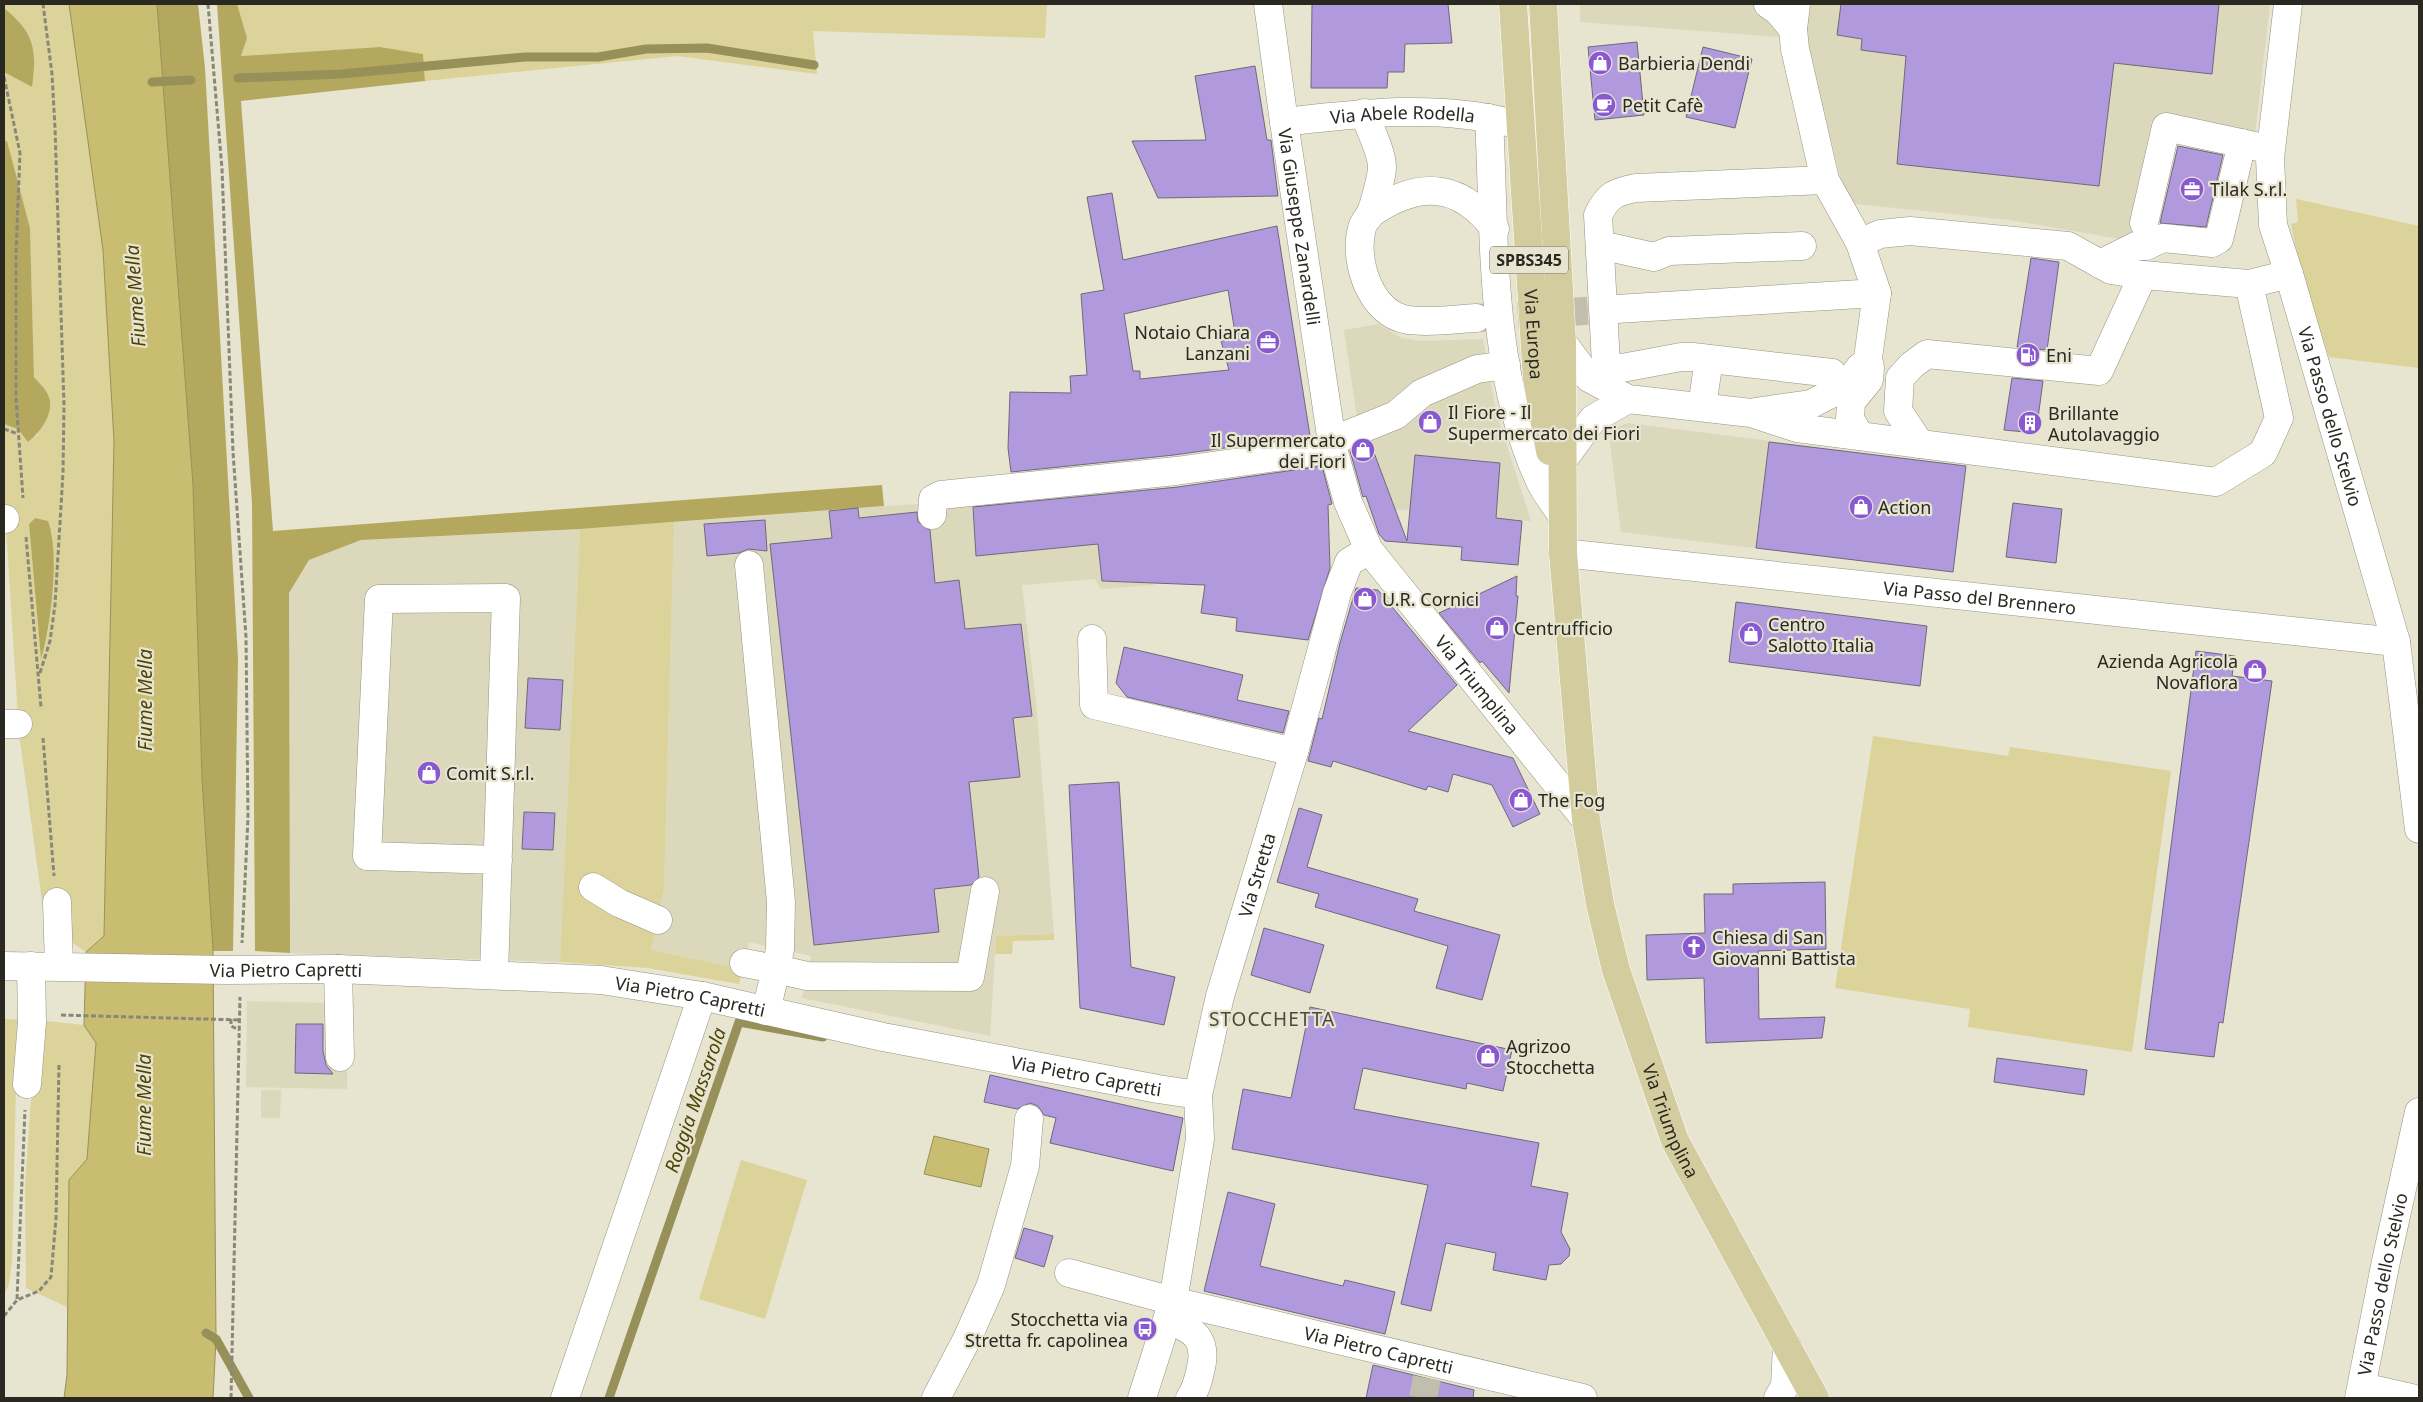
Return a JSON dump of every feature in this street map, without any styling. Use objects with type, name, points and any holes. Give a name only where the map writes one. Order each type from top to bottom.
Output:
[{"type":"main road","name":"Via Europa","points":[[1513,4],[1537,379],[1561,514]]},
{"type":"main road","name":"Via Europa","points":[[1543,4],[1562,342],[1563,460],[1561,514],[1563,553]]},
{"type":"main road","name":"Via Triumplina","points":[[1563,553],[1586,820],[1600,904],[1616,970],[1676,1141],[1815,1398]]},
{"type":"street","name":"Via Giuseppe Zanardelli","points":[[1268,4],[1332,445]]},
{"type":"street","points":[[1768,4],[1778,11],[1795,16],[1795,49],[1825,180],[1860,243],[1878,293],[1868,358],[1870,368],[1869,380],[1851,402],[1850,419],[1860,436]]},
{"type":"street","name":"Via Passo dello Stelvio","points":[[2288,4],[2271,149],[2273,225],[2396,642],[2419,830]]},
{"type":"street","name":"Via Abele Rodella","points":[[1284,122],[1364,113],[1437,113],[1489,118],[1520,125]]},
{"type":"street","points":[[1364,113],[1382,167],[1370,214],[1363,225],[1359,239],[1360,265],[1367,285],[1377,301],[1393,314],[1407,320],[1476,318]]},
{"type":"street","points":[[1489,118],[1499,315],[1511,400],[1539,480],[1561,514]]},
{"type":"street","points":[[2144,223],[2166,127],[2271,149]]},
{"type":"street","points":[[2100,264],[2136,246],[2146,246],[2163,238],[2212,243],[2219,239],[2242,143]]},
{"type":"street","points":[[1825,180],[1636,188],[1616,192],[1604,203],[1598,215],[1606,364],[1622,368],[1681,357],[1832,373]]},
{"type":"street","points":[[1370,214],[1391,200],[1414,192],[1435,191],[1458,197],[1481,212],[1495,229]]},
{"type":"street","points":[[1860,243],[1880,234],[1910,231],[2068,246],[2111,270],[2143,275],[2249,284],[2289,274]]},
{"type":"street","points":[[1599,239],[1654,257],[1669,251],[1802,246]]},
{"type":"street","points":[[1920,444],[1898,411],[1900,378],[1912,365],[1927,354],[2099,371],[2143,275]]},
{"type":"street","points":[[1562,342],[1589,378],[1628,398],[1751,413],[1797,428],[2216,482],[2262,453],[2278,418],[2249,284]]},
{"type":"street","points":[[1616,309],[1878,293]]},
{"type":"street","points":[[1751,413],[1811,404],[1846,386],[1868,358]]},
{"type":"street","points":[[1702,407],[1709,359]]},
{"type":"street","points":[[932,514],[933,499],[941,496],[1176,471],[1332,445],[1396,415],[1422,393],[1477,369],[1506,365]]},
{"type":"street","points":[[1563,460],[1593,419],[1628,398]]},
{"type":"street","points":[[1332,445],[1348,502],[1369,550]]},
{"type":"street","name":"Via Stretta","points":[[1142,1398],[1170,1311],[1200,1139],[1198,1094],[1220,996],[1294,752],[1337,593],[1349,562],[1369,550]]},
{"type":"street","name":"Via Triumplina","points":[[1369,550],[1586,820]]},
{"type":"street","name":"Via Passo del Brennero","points":[[1563,553],[2396,642]]},
{"type":"street","points":[[749,565],[781,902],[780,949],[766,1011]]},
{"type":"street","points":[[494,974],[498,860],[506,598],[379,599],[367,856],[498,860]]},
{"type":"street","points":[[1092,639],[1094,705],[1294,752]]},
{"type":"street","points":[[593,887],[619,903],[658,920]]},
{"type":"street","points":[[744,963],[807,976],[970,977],[985,891]]},
{"type":"street","points":[[57,902],[70,967]]},
{"type":"street","name":"Via Pietro Capretti","points":[[4,966],[236,970],[338,969],[494,974],[601,980],[702,996],[893,1038],[1158,1089],[1198,1094]]},
{"type":"street","points":[[27,1084],[32,1022],[32,966]]},
{"type":"street","points":[[338,969],[340,1057]]},
{"type":"street","points":[[565,1398],[702,996]]},
{"type":"street","name":"Via Passo dello Stelvio","points":[[2361,1393],[2386,1261],[2419,1112]]},
{"type":"street","points":[[936,1398],[966,1340],[991,1285],[1026,1166],[1029,1119]]},
{"type":"street","points":[[1069,1273],[1170,1311],[1202,1343],[1204,1357],[1190,1398]]},
{"type":"street","name":"Via Pietro Capretti","points":[[1170,1311],[1429,1370],[1584,1398]]},
{"type":"street","points":[[1778,1398],[1785,1386],[1787,1346]]},
{"type":"street","points":[[2361,1393],[2411,1398]]},
{"type":"path","points":[[40,675],[50,641],[55,605],[64,404],[55,128],[52,74],[43,4]]},
{"type":"path","points":[[208,4],[222,169],[232,452],[246,636],[248,818],[236,970],[240,1020],[234,1327],[230,1398]]},
{"type":"path","points":[[4,78],[20,153],[16,254],[18,434],[14,517],[34,648],[40,675],[41,708]]},
{"type":"path","points":[[4,429],[18,434]]},
{"type":"path","points":[[22,728],[57,902]]},
{"type":"path","points":[[62,1016],[240,1020]]},
{"type":"path","points":[[231,1019],[231,1026],[239,1030]]},
{"type":"path","points":[[4,1316],[16,1300],[39,1291],[51,1277],[56,1218],[60,1056]]},
{"type":"path","points":[[16,1300],[27,1084]]},
{"type":"shaded area","points":[[4,4],[5,9],[23,26],[32,44],[34,74],[32,87],[4,72]]},
{"type":"shaded area","points":[[5,4],[69,4],[103,250],[114,441],[104,936],[86,952],[70,941],[68,909],[43,908],[19,733],[4,495],[4,424],[18,429],[28,441],[38,435],[34,377],[30,228],[7,142],[4,142],[4,72],[32,87],[18,20],[5,9]],"holes":[[[35,518],[52,532],[50,612],[41,658],[29,524]]]},
{"type":"shaded area","points":[[157,4],[198,4],[205,68],[238,659],[233,951],[213,951],[202,779],[193,485]]},
{"type":"shaded area","points":[[217,4],[237,4],[247,38],[241,56],[380,47],[423,54],[425,81],[241,101],[273,531],[882,485],[884,506],[580,529],[361,540],[309,560],[289,593],[290,953],[255,951],[252,503]]},
{"type":"shaded area","points":[[237,4],[1047,4],[1045,38],[813,31],[817,74],[677,56],[425,81],[423,54],[380,47],[241,56],[246,38]]},
{"type":"shaded area","points":[[1580,4],[2270,4],[2255,135],[2160,118],[2131,241],[2010,220],[1847,203],[1805,39],[1580,22]]},
{"type":"shaded area","points":[[7,141],[30,228],[34,377],[43,387],[50,400],[49,413],[46,420],[38,433],[28,442],[18,429],[4,424],[4,142]]},
{"type":"shaded area","points":[[2296,199],[2419,226],[2419,368],[2329,357],[2301,274],[2291,224],[2298,222]]},
{"type":"shaded area","name":"Il Fiore - Il Supermercato dei Fiori","points":[[1379,324],[1401,338],[1422,341],[1483,339],[1496,411],[1531,521],[1370,507],[1348,448],[1369,441],[1357,417],[1344,330]]},
{"type":"shaded area","points":[[1628,423],[1966,466],[1953,572],[1621,532],[1610,443],[1614,428]]},
{"type":"shaded area","points":[[1146,484],[1148,490],[1154,585],[1101,589],[1095,579],[1022,585],[1036,701],[1054,934],[996,936],[990,1036],[802,998],[811,956],[749,942],[743,969],[651,950],[664,889],[674,522],[930,503]]},
{"type":"shaded area","points":[[35,518],[48,521],[52,535],[54,570],[51,609],[41,659],[29,524]]},
{"type":"shaded area","points":[[674,522],[664,889],[651,950],[743,969],[739,984],[648,968],[560,962],[580,529]]},
{"type":"shaded area","name":"Comit S.r.l.","points":[[580,529],[560,962],[290,953],[289,593],[309,560],[361,540]]},
{"type":"shaded area","points":[[1873,736],[2008,756],[2010,747],[2171,771],[2132,1052],[1968,1027],[1970,1009],[1835,988]]},
{"type":"shaded area","points":[[1054,934],[1054,940],[1013,941],[1012,954],[995,954],[996,936]]},
{"type":"shaded area","points":[[247,1001],[332,1003],[348,1028],[347,1089],[246,1087]]},
{"type":"shaded area","points":[[4,1019],[25,1020],[16,1083],[12,1262],[9,1284],[4,1295]]},
{"type":"shaded area","points":[[46,1021],[84,1025],[96,1043],[87,1159],[69,1180],[67,1307],[26,1288],[25,1185],[35,1043],[40,1023]]},
{"type":"shaded area","points":[[261,1090],[281,1090],[280,1118],[261,1118]]},
{"type":"shaded area","points":[[741,1160],[807,1180],[765,1319],[699,1299]]},
{"type":"water","name":"Fiume Mella","points":[[69,4],[157,4],[193,485],[202,779],[213,951],[216,1339],[213,1398],[64,1398],[67,1375],[69,1180],[87,1159],[96,1043],[84,1025],[86,952],[104,936],[114,441],[103,250]]},
{"type":"water","points":[[934,1136],[989,1149],[981,1187],[924,1174]]},
{"type":"building","points":[[1312,4],[1448,4],[1452,43],[1405,44],[1404,72],[1388,72],[1387,88],[1311,88]]},
{"type":"building","points":[[1841,4],[2219,4],[2212,74],[2114,63],[2099,186],[1897,164],[1906,56],[1861,50],[1862,39],[1837,35]]},
{"type":"building","points":[[1637,42],[1644,115],[1595,120],[1588,47]]},
{"type":"building","points":[[1703,47],[1752,59],[1735,128],[1686,117]]},
{"type":"building","points":[[1255,66],[1267,140],[1271,140],[1278,196],[1158,198],[1132,141],[1206,140],[1195,76]]},
{"type":"building","points":[[2178,146],[2223,155],[2206,227],[2160,223]]},
{"type":"building","points":[[1112,193],[1123,260],[1277,226],[1310,436],[1174,455],[1011,472],[1008,448],[1010,392],[1071,393],[1070,376],[1087,375],[1081,294],[1104,290],[1087,197]],"holes":[[[1228,290],[1236,339],[1221,341],[1229,370],[1140,379],[1140,371],[1133,371],[1124,314]]]},
{"type":"building","points":[[2031,258],[2059,262],[2047,350],[2017,347]]},
{"type":"building","points":[[2012,378],[2043,381],[2036,433],[2004,430]]},
{"type":"building","points":[[1370,442],[1407,541],[1415,455],[1500,463],[1496,518],[1522,521],[1518,565],[1461,560],[1462,547],[1385,541],[1379,534],[1366,496],[1363,497],[1350,451]]},
{"type":"building","name":"Action","points":[[1769,442],[1966,466],[1953,572],[1756,548]]},
{"type":"building","points":[[1322,466],[1332,504],[1328,505],[1330,568],[1308,640],[1236,631],[1237,618],[1201,613],[1205,585],[1102,581],[1098,544],[976,556],[973,507],[1178,487]]},
{"type":"building","points":[[2013,503],[2062,509],[2056,563],[2006,557]]},
{"type":"building","points":[[858,508],[859,518],[917,512],[918,522],[930,530],[935,583],[959,580],[965,629],[1021,624],[1032,716],[1013,718],[1020,777],[969,782],[979,877],[971,885],[934,889],[939,932],[814,945],[770,544],[832,538],[829,511]]},
{"type":"building","points":[[765,520],[767,551],[748,549],[739,553],[707,556],[704,524]]},
{"type":"building","points":[[1517,576],[1516,596],[1518,596],[1509,693],[1482,661],[1480,663],[1439,613]]},
{"type":"building","points":[[1356,588],[1378,590],[1457,685],[1408,731],[1513,758],[1540,814],[1513,827],[1492,785],[1453,774],[1448,792],[1428,786],[1426,790],[1333,761],[1331,767],[1308,761],[1319,718],[1322,719],[1340,643]]},
{"type":"building","points":[[1736,602],[1927,626],[1920,686],[1729,662]]},
{"type":"building","points":[[1124,647],[1243,675],[1237,700],[1289,711],[1283,733],[1127,697],[1116,683]]},
{"type":"building","points":[[2196,651],[2235,656],[2232,676],[2272,681],[2223,1023],[2219,1022],[2214,1057],[2145,1049]]},
{"type":"building","points":[[528,678],[563,680],[560,730],[525,728]]},
{"type":"building","points":[[1119,782],[1131,967],[1175,977],[1164,1025],[1080,1008],[1069,785]]},
{"type":"building","points":[[1299,808],[1322,815],[1307,867],[1418,899],[1414,911],[1500,935],[1482,1000],[1436,988],[1448,946],[1315,907],[1319,894],[1277,882]]},
{"type":"building","points":[[524,812],[555,813],[553,850],[522,849]]},
{"type":"building","points":[[1825,882],[1826,949],[1758,951],[1759,1019],[1825,1017],[1822,1038],[1706,1043],[1704,978],[1647,980],[1646,935],[1705,933],[1704,894],[1733,894],[1733,884]]},
{"type":"building","points":[[1264,928],[1324,945],[1310,993],[1251,975]]},
{"type":"building","points":[[1310,1007],[1512,1050],[1503,1091],[1467,1083],[1466,1089],[1363,1068],[1354,1109],[1539,1143],[1531,1186],[1568,1193],[1561,1232],[1570,1249],[1569,1256],[1561,1264],[1549,1265],[1546,1280],[1493,1270],[1496,1253],[1446,1243],[1431,1311],[1401,1304],[1428,1185],[1232,1149],[1243,1089],[1291,1098]]},
{"type":"building","points":[[296,1024],[323,1024],[323,1051],[326,1065],[333,1074],[295,1073]]},
{"type":"building","points":[[1997,1058],[2087,1070],[2084,1095],[1994,1082]]},
{"type":"building","points":[[990,1075],[1183,1118],[1173,1171],[1050,1143],[1056,1118],[1044,1115],[1038,1106],[1030,1103],[1017,1109],[984,1102]]},
{"type":"building","points":[[1228,1192],[1275,1204],[1260,1266],[1343,1286],[1345,1280],[1395,1292],[1385,1334],[1204,1291]]},
{"type":"building","points":[[1024,1228],[1053,1236],[1044,1267],[1015,1258]]},
{"type":"building","points":[[1373,1365],[1474,1390],[1473,1398],[1366,1398]]},
{"type":"waterway","points":[[238,78],[341,74],[525,57],[598,57],[646,49],[707,48],[814,65]]},
{"type":"waterway","points":[[152,82],[191,80]]},
{"type":"waterway","name":"Roggia Massarola","points":[[609,1398],[739,1022],[823,1037]]},
{"type":"waterway","points":[[206,1333],[216,1339],[249,1398]]},
{"type":"tunnel","points":[[1476,318],[1616,309]]},
{"type":"tunnel","points":[[1423,1398],[1427,1378]]},
{"type":"place","name":"Barbieria Dendi","points":[[1600,63]]},
{"type":"place","name":"Petit Cafè","points":[[1604,105]]},
{"type":"place","name":"Tilak S.r.l.","points":[[2192,189]]},
{"type":"place","name":"Notaio Chiara Lanzani","points":[[1268,342]]},
{"type":"place","name":"Eni","points":[[2028,355]]},
{"type":"place","name":"Il Fiore - Il Supermercato dei Fiori","points":[[1430,422]]},
{"type":"place","name":"Brillante Autolavaggio","points":[[2030,423]]},
{"type":"place","name":"Il Supermercato dei Fiori","points":[[1363,450]]},
{"type":"place","name":"Action","points":[[1861,507]]},
{"type":"place","name":"U.R. Cornici","points":[[1365,599]]},
{"type":"place","name":"Centrufficio","points":[[1497,628]]},
{"type":"place","name":"Centro Salotto Italia","points":[[1751,634]]},
{"type":"place","name":"Azienda Agricola Novaflora","points":[[2255,671]]},
{"type":"place","name":"Comit S.r.l.","points":[[429,773]]},
{"type":"place","name":"The Fog","points":[[1521,800]]},
{"type":"place","name":"Chiesa di San Giovanni Battista","points":[[1694,947]]},
{"type":"place","name":"Agrizoo Stocchetta","points":[[1488,1056]]},
{"type":"place","name":"Stocchetta via Stretta fr. capolinea","points":[[1145,1329]]},
{"type":"district","name":"STOCCHETTA","points":[[1272,1019]]}]
